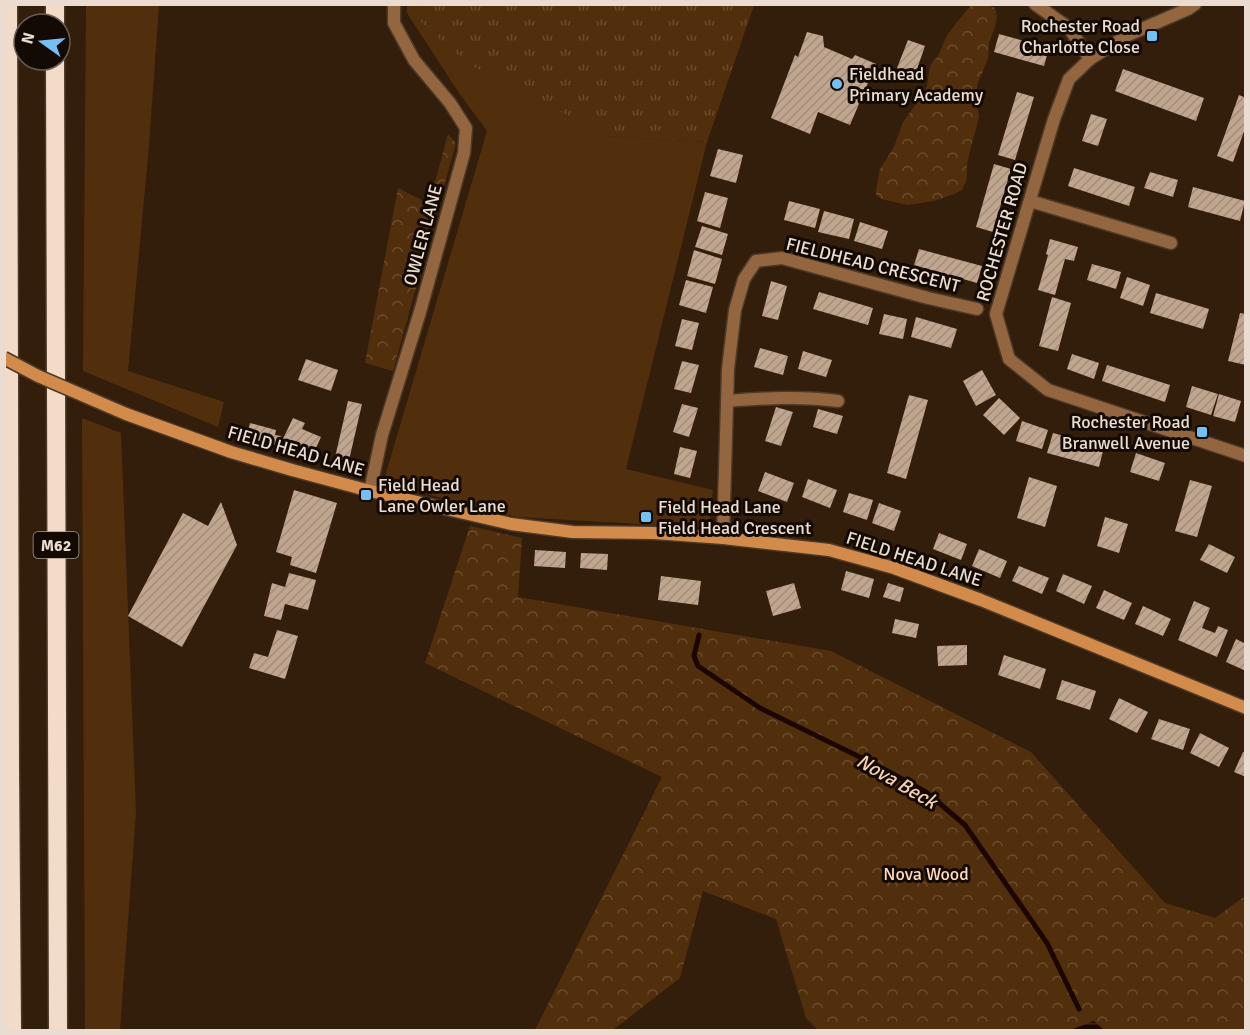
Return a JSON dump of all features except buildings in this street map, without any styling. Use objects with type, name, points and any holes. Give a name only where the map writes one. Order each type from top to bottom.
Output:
[{"type":"highway","name":"M62","points":[[8,4],[12,1030]]},
{"type":"highway","name":"M62","points":[[55,72],[58,1030]]},
{"type":"main road","name":"FIELD HEAD LANE","points":[[4,358],[38,376],[126,414],[231,452],[370,491],[511,524],[573,532],[654,533],[723,538],[829,550],[894,568],[981,600],[1245,708]]},
{"type":"street","name":"OWLER LANE","points":[[370,491],[382,435],[420,312],[464,153],[466,128],[450,103],[414,60],[394,23],[394,4]]},
{"type":"street","points":[[1035,4],[1069,28],[1090,59]]},
{"type":"street","name":"ROCHESTER ROAD","points":[[1195,4],[1128,35],[1090,59],[1069,79],[1054,119],[996,314],[1009,359],[1048,390],[1245,456]]},
{"type":"street","points":[[1030,201],[1171,243]]},
{"type":"street","name":"FIELDHEAD CRESCENT","points":[[723,538],[728,369],[735,310],[744,279],[756,261],[782,258],[977,309]]},
{"type":"street","points":[[728,401],[770,398],[816,398],[838,401]]},
{"type":"green space","points":[[417,4],[754,5],[707,142],[607,136],[467,63],[421,22]]},
{"type":"green space","points":[[86,5],[159,5],[149,146],[128,371],[224,402],[218,427],[83,371]]},
{"type":"green space","points":[[407,5],[417,5],[421,22],[607,136],[707,142],[626,469],[713,490],[709,528],[517,517],[383,483],[487,131],[459,93],[407,13]]},
{"type":"green space","points":[[987,5],[995,8],[997,17],[989,43],[988,59],[977,85],[979,117],[967,165],[967,179],[962,190],[934,201],[907,205],[881,199],[876,195],[880,169],[894,147],[903,122],[927,86],[930,66],[938,56],[947,35],[970,6]]},
{"type":"green space","points":[[448,134],[456,143],[393,371],[365,363],[398,188],[429,204]]},
{"type":"green space","points":[[82,418],[121,433],[136,812],[120,1030],[85,1030]]},
{"type":"green space","name":"Nova Wood","points":[[470,526],[522,538],[518,597],[831,651],[1031,752],[1165,903],[1215,918],[1245,896],[1245,1030],[818,1030],[806,1018],[776,919],[703,891],[680,978],[613,1030],[535,1030],[662,777],[425,663]]},
{"type":"shaded area","points":[[1094,1021],[1104,1030],[1073,1030],[1073,1029]]},
{"type":"waterway","name":"Nova Beck","points":[[699,635],[694,656],[698,666],[760,708],[926,792],[965,825],[1047,943],[1079,1009]]},
{"type":"place","name":"Rochester Road Charlotte Close","points":[[1152,36]]},
{"type":"place","name":"Fieldhead Primary Academy","points":[[837,84]]},
{"type":"place","name":"Rochester Road Branwell Avenue","points":[[1202,432]]},
{"type":"place","name":"Field Head Lane Owler Lane","points":[[366,495]]},
{"type":"place","name":"Field Head Lane Field Head Crescent","points":[[646,517]]}]
